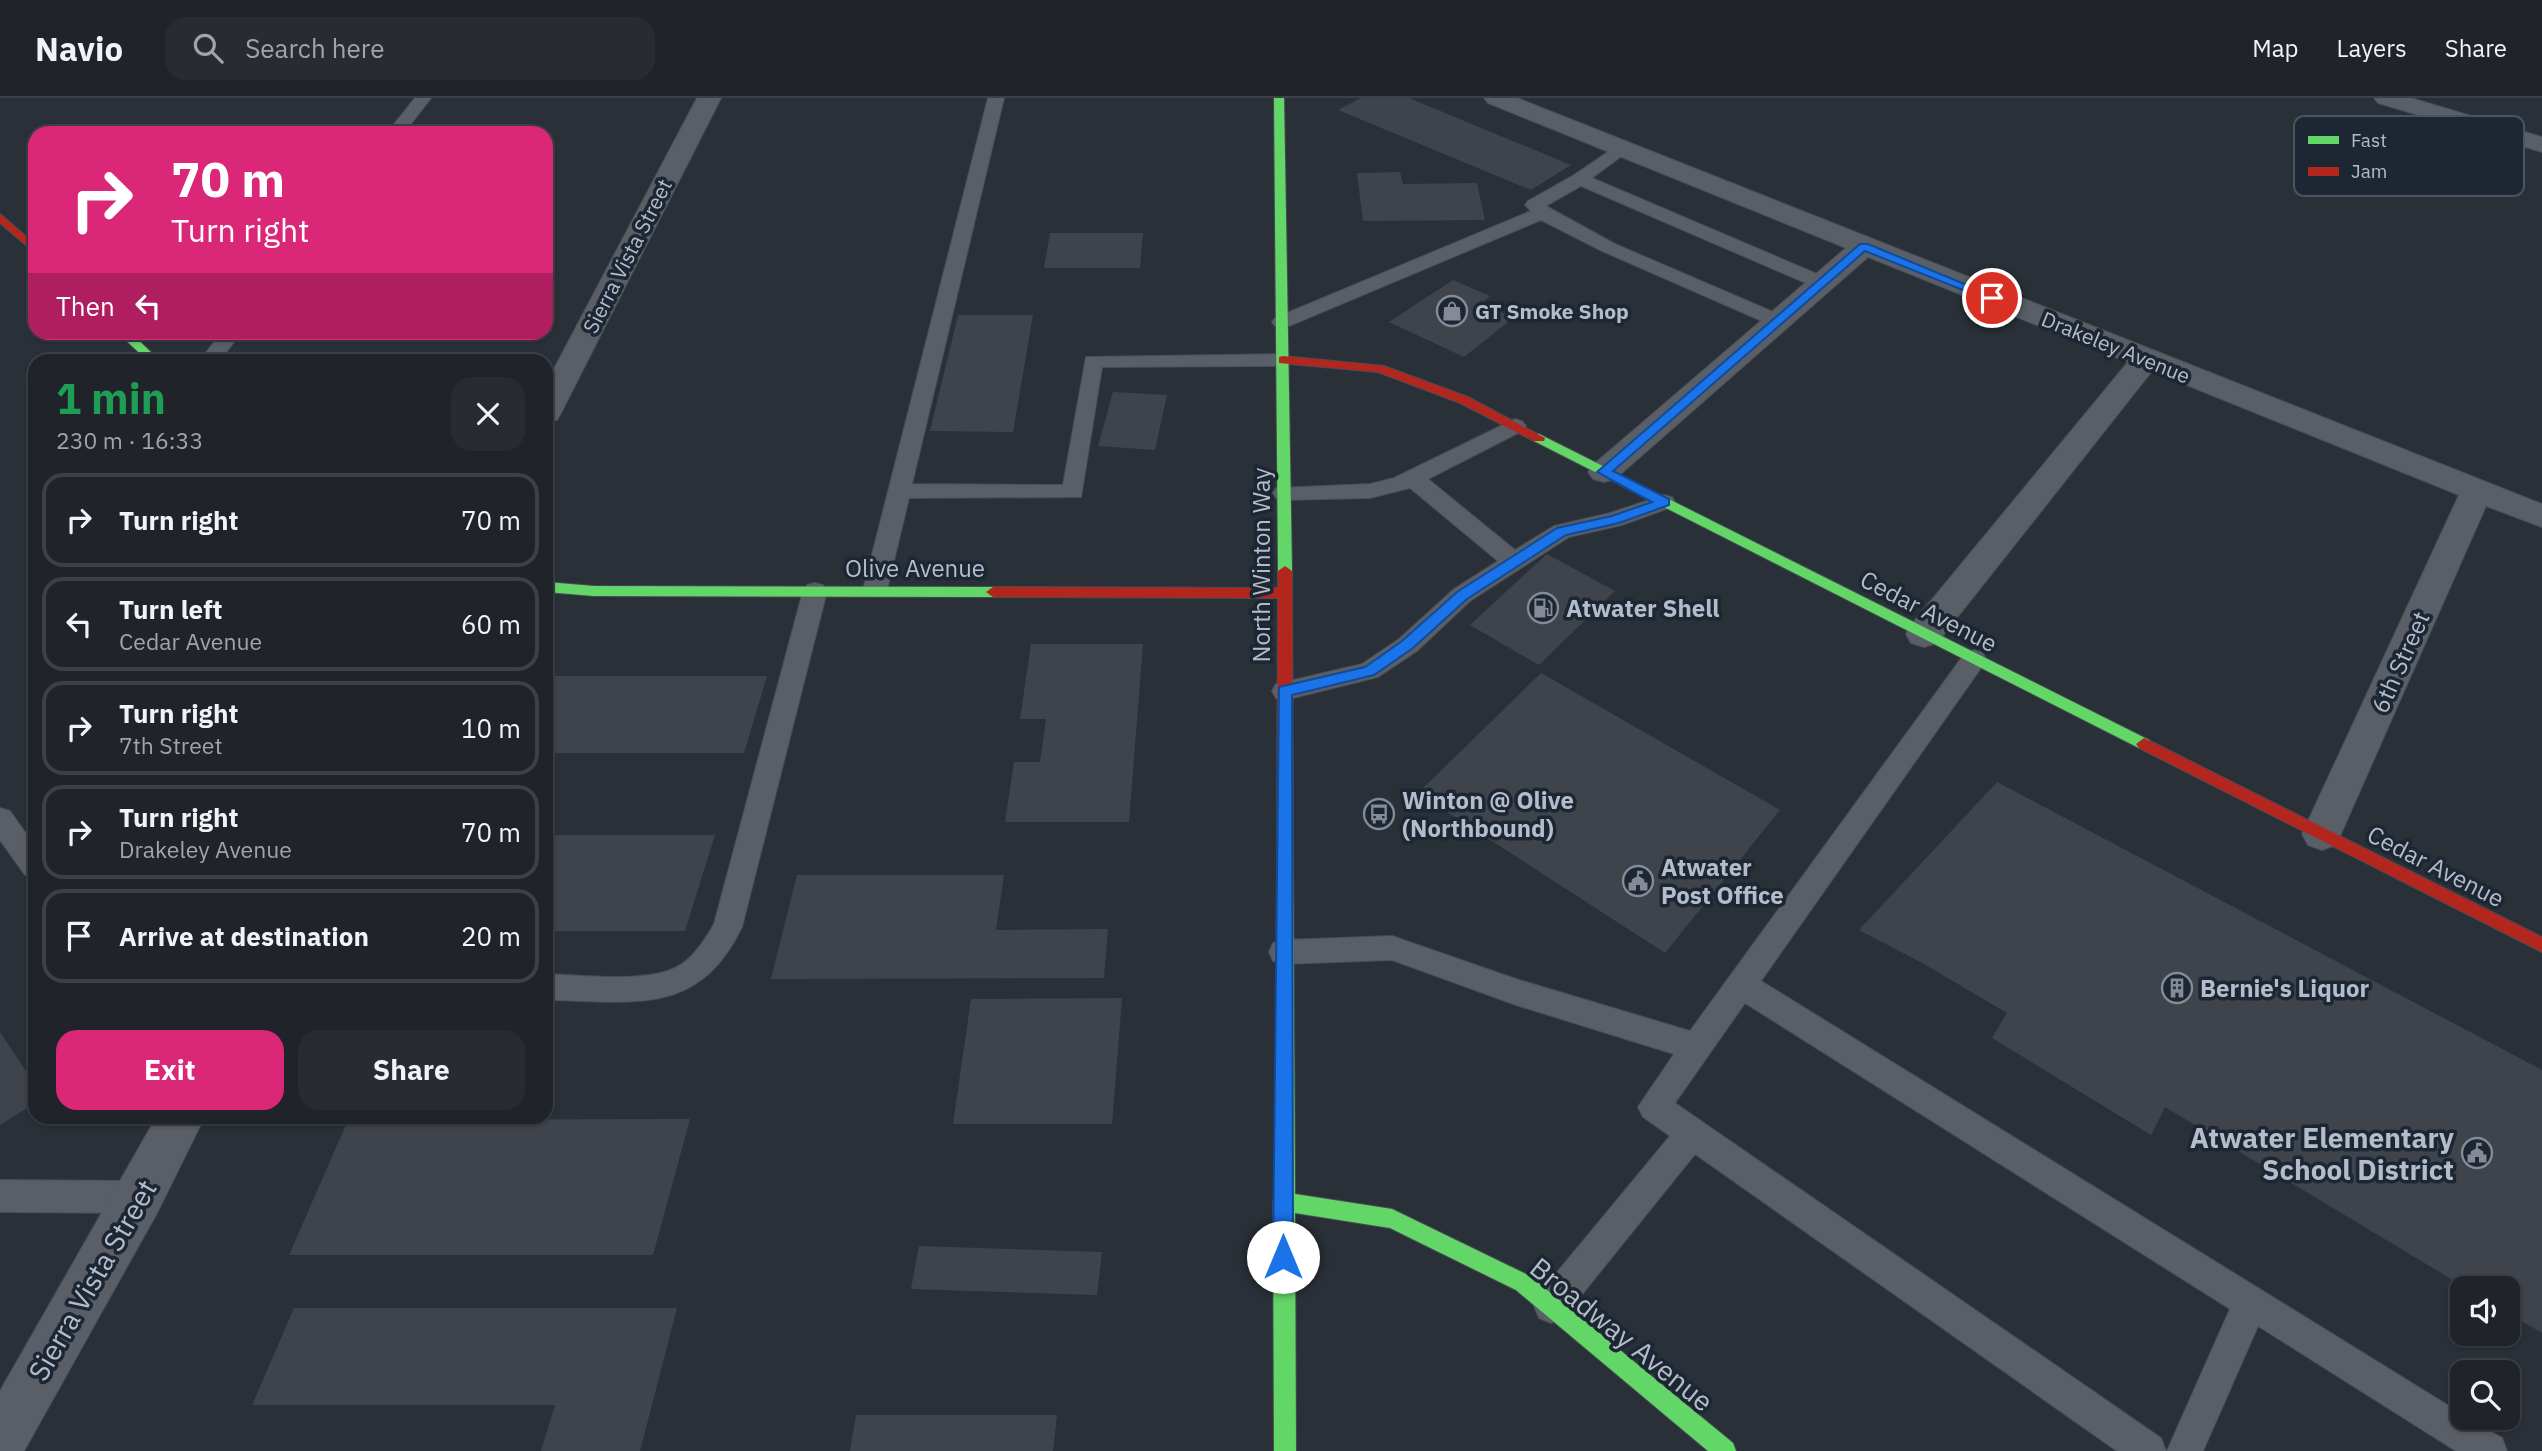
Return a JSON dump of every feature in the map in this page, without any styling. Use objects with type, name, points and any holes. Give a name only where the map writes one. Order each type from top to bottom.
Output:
[{"type":"main road","name":"North Winton Way","points":[[1279,98],[1285,593],[1285,1451]]},
{"type":"main road","points":[[0,217],[28,243]]},
{"type":"main road","points":[[132,340],[147,354]]},
{"type":"main road","name":"Cedar Avenue","points":[[1283,360],[1380,369],[1464,400],[2542,945]]},
{"type":"main road","name":"Olive Avenue","points":[[553,588],[594,591],[1285,593]]},
{"type":"main road","name":"Broadway Avenue","points":[[1283,1202],[1392,1219],[1523,1283],[1726,1451]]},
{"type":"street","name":"Sierra Vista Street","points":[[553,399],[709,98]]},
{"type":"street","name":"Drakeley Avenue","points":[[1496,98],[2542,516]]},
{"type":"street","points":[[2386,98],[2446,116]]},
{"type":"street","points":[[2524,140],[2542,145]]},
{"type":"street","points":[[1604,472],[1864,246]]},
{"type":"street","points":[[1924,634],[2146,359]]},
{"type":"street","name":"6th Street","points":[[2322,834],[2477,490]]},
{"type":"street","name":"Sierra Vista Street","points":[[0,1442],[140,1197],[178,1124]]},
{"type":"lane","points":[[401,126],[423,98]]},
{"type":"lane","points":[[875,590],[996,98]]},
{"type":"lane","points":[[1621,148],[1580,179],[1534,205],[1540,214],[1778,321]]},
{"type":"lane","points":[[1580,179],[1822,283]]},
{"type":"lane","points":[[1282,322],[1540,214]]},
{"type":"lane","points":[[215,354],[226,340]]},
{"type":"lane","points":[[899,491],[1073,492],[1093,361],[1283,360]]},
{"type":"lane","points":[[1284,493],[1370,491],[1412,478],[1515,426]]},
{"type":"lane","points":[[1412,478],[1514,562]]},
{"type":"lane","points":[[1284,691],[1369,671],[1408,645],[1462,595],[1562,531],[1614,520],[1664,502]]},
{"type":"lane","points":[[553,987],[628,986],[679,981],[713,954],[728,927],[815,591]]},
{"type":"lane","points":[[1974,659],[1654,1107],[2148,1451]]},
{"type":"lane","points":[[0,819],[28,857]]},
{"type":"lane","points":[[1283,952],[1392,948],[1516,992],[1698,1048]]},
{"type":"lane","points":[[1742,985],[2489,1451]]},
{"type":"lane","points":[[1551,1306],[1692,1134]]},
{"type":"lane","points":[[0,1196],[140,1197]]},
{"type":"lane","points":[[2185,1451],[2251,1302]]},
{"type":"building","points":[[1361,98],[1409,98],[1571,165],[1531,190],[1338,110]]},
{"type":"building","points":[[1400,172],[1403,184],[1477,183],[1485,220],[1363,221],[1357,173]]},
{"type":"building","points":[[1050,233],[1143,233],[1140,268],[1044,268]]},
{"type":"building","name":"GT Smoke Shop","points":[[1453,280],[1490,296],[1482,303],[1513,318],[1464,357],[1389,322]]},
{"type":"building","points":[[958,315],[1033,315],[1013,432],[930,431]]},
{"type":"building","points":[[1113,392],[1167,395],[1155,450],[1098,446]]},
{"type":"building","name":"Atwater Shell","points":[[1547,554],[1615,591],[1539,665],[1470,625]]},
{"type":"building","points":[[1031,644],[1143,644],[1129,822],[1005,822],[1014,762],[1040,762],[1046,719],[1020,719]]},
{"type":"building","name":"Atwater Post Office","points":[[1541,673],[1780,810],[1665,953],[1418,793]]},
{"type":"building","points":[[553,676],[767,676],[744,753],[553,753]]},
{"type":"building","name":"Bernie's Liquor","points":[[1997,782],[2542,1070],[2542,1333],[2520,1320],[2520,1276],[2450,1276],[2450,1278],[2165,1107],[2151,1135],[1992,1038],[2007,1013],[1924,964],[1859,930]]},
{"type":"building","points":[[553,835],[715,835],[685,931],[553,931]]},
{"type":"building","points":[[797,875],[1004,875],[996,930],[1108,929],[1104,978],[771,979]]},
{"type":"building","points":[[1122,998],[1112,1124],[953,1124],[971,999]]},
{"type":"building","points":[[0,1032],[28,1074],[28,1107],[0,1125]]},
{"type":"building","points":[[553,1119],[690,1119],[653,1255],[289,1255],[346,1124],[553,1124]]},
{"type":"building","points":[[919,1246],[1102,1252],[1097,1295],[911,1289]]},
{"type":"building","points":[[294,1308],[677,1308],[640,1451],[541,1451],[555,1405],[252,1405]]},
{"type":"building","points":[[856,1415],[1057,1415],[1053,1451],[850,1451]]},
{"type":"traffic: fast","points":[[1279,98],[1285,571]]},
{"type":"traffic: fast","points":[[132,340],[147,354]]},
{"type":"traffic: fast","points":[[1539,438],[2144,744]]},
{"type":"traffic: fast","points":[[553,588],[594,591],[993,592]]},
{"type":"traffic: fast","points":[[1285,855],[1285,1451]]},
{"type":"traffic: fast","points":[[1283,1202],[1392,1219],[1523,1283],[1725,1451]]},
{"type":"traffic: jam","points":[[0,217],[28,243]]},
{"type":"traffic: jam","points":[[1283,360],[1380,369],[1464,400],[1539,438]]},
{"type":"traffic: jam","points":[[1285,571],[1285,855]]},
{"type":"traffic: jam","points":[[993,592],[1285,593]]},
{"type":"traffic: jam","points":[[2144,744],[2542,945]]},
{"type":"place","name":"GT Smoke Shop","points":[[1452,311]]},
{"type":"place","name":"Atwater Shell","points":[[1543,608]]},
{"type":"place","name":"Winton @ Olive (Northbound)","points":[[1379,814]]},
{"type":"place","name":"Atwater Post Office","points":[[1638,881]]},
{"type":"place","name":"Bernie's Liquor","points":[[2177,988]]},
{"type":"place","name":"Atwater Elementary School District","points":[[2477,1153]]},
{"type":"route","points":[[1283,1257],[1284,691],[1369,671],[1408,645],[1462,595],[1562,531],[1614,520],[1664,502],[1604,472],[1864,246],[1992,298]]}]
